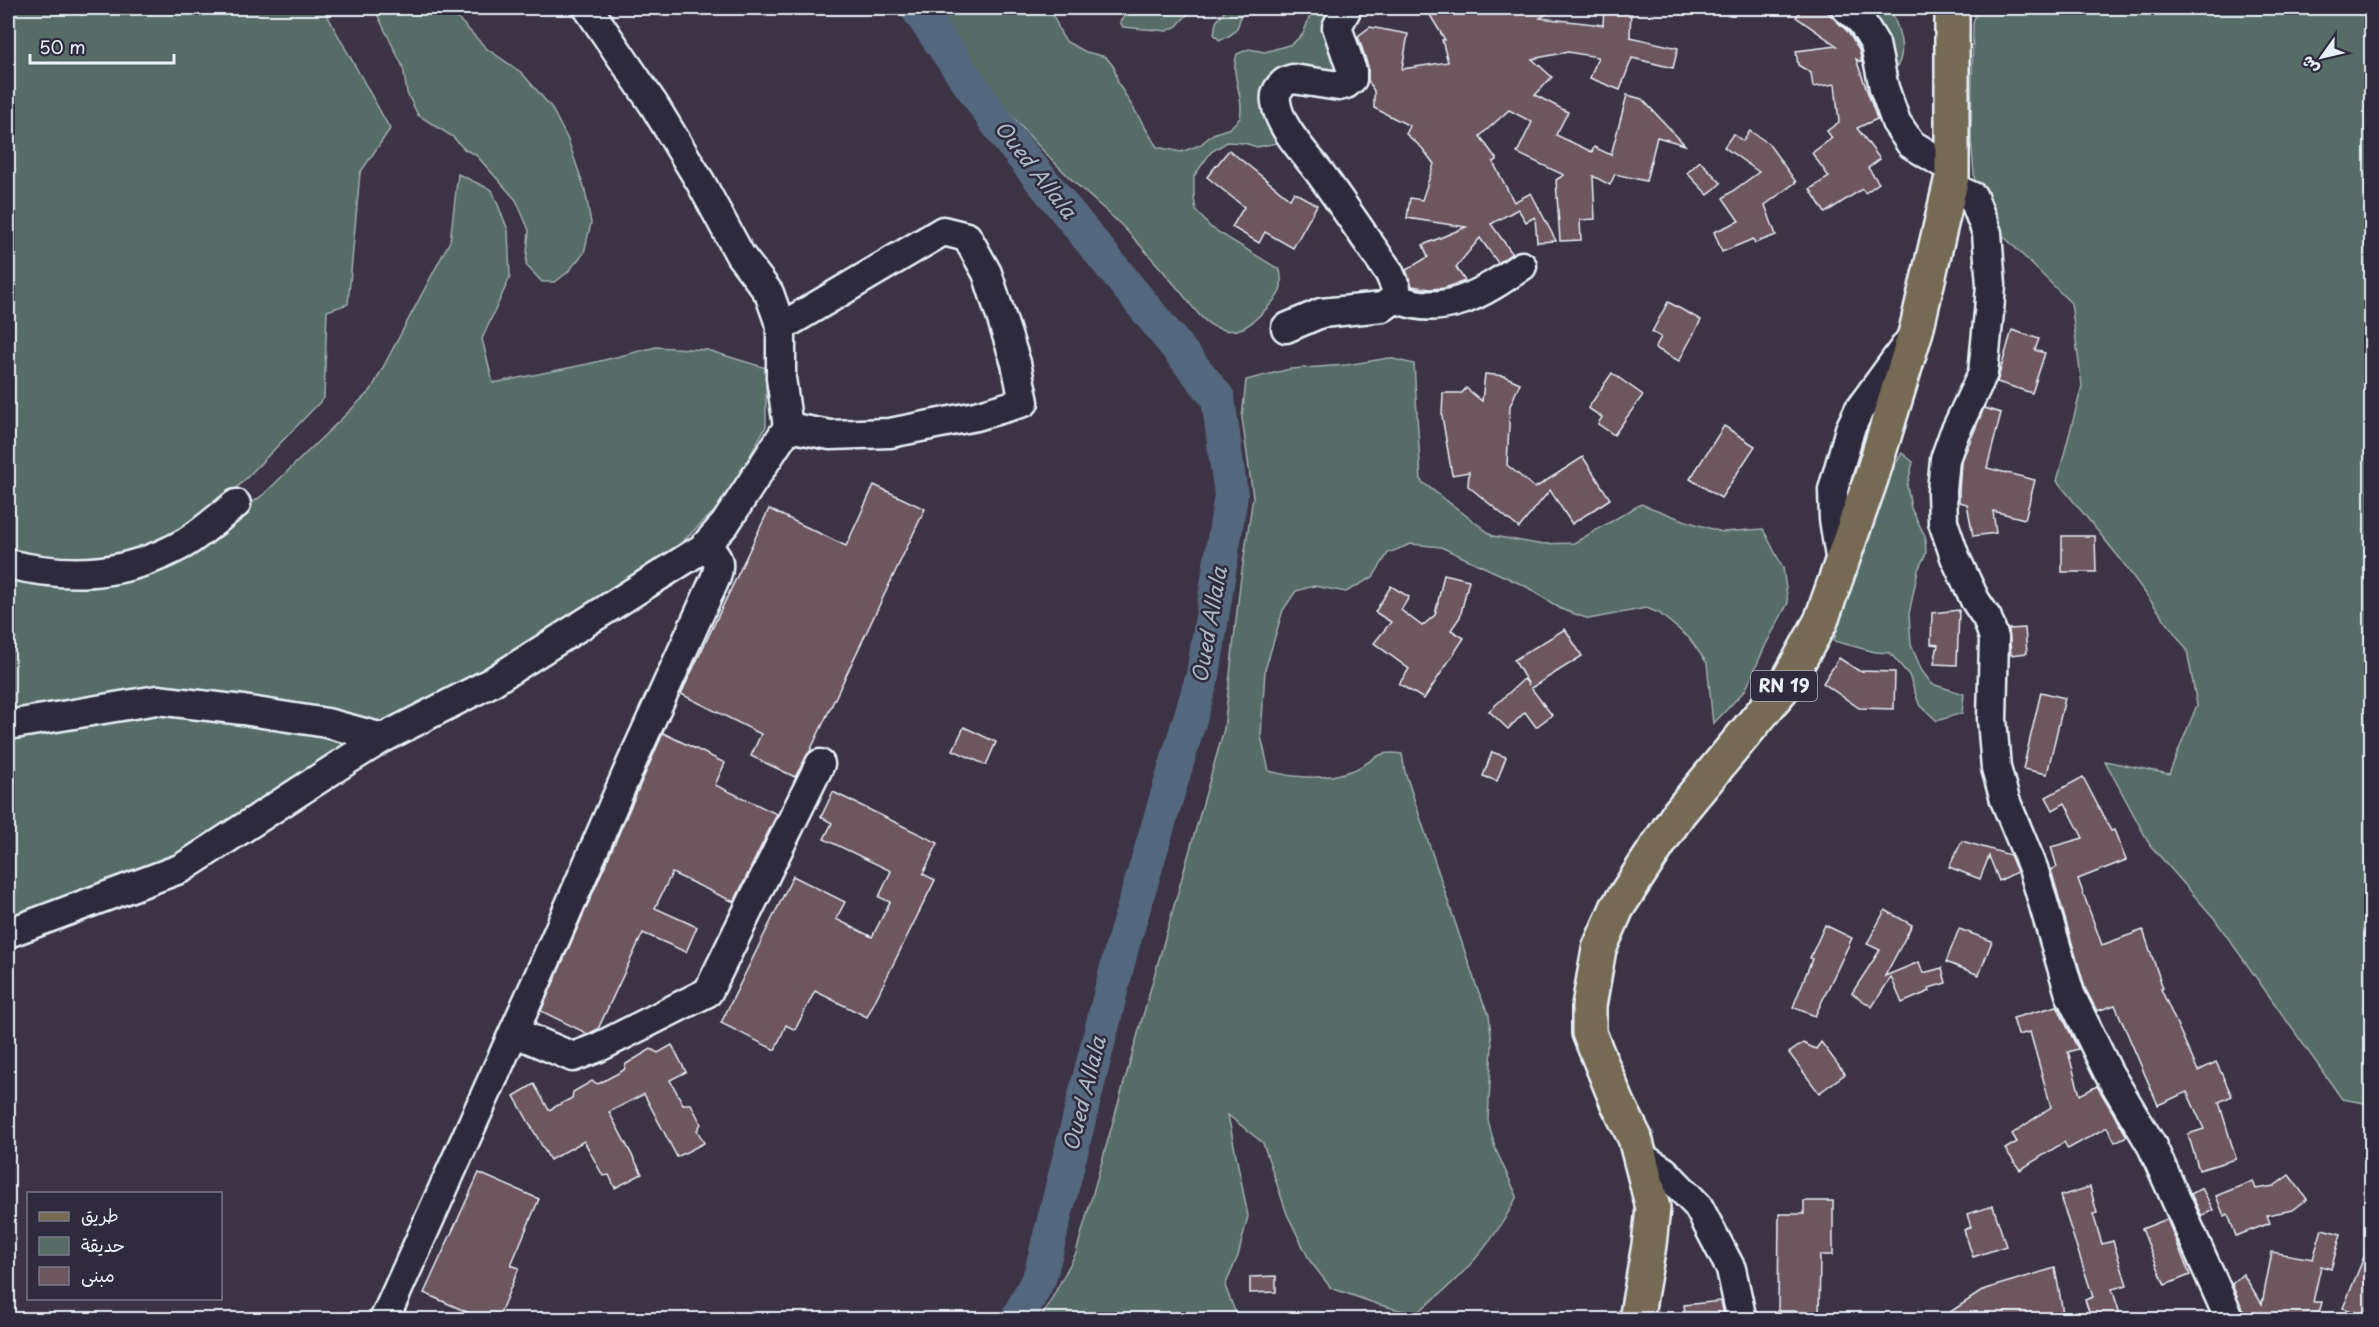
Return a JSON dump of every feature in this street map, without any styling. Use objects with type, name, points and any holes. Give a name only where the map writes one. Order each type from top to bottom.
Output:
[{"type":"main road","name":"RN 19","points":[[1635,1320],[1649,1245],[1653,1208],[1635,1138],[1618,1104],[1589,1033],[1589,1006],[1599,949],[1617,908],[1679,813],[1785,684],[1821,621],[1871,478],[1916,332],[1951,177],[1952,8]]},
{"type":"street","points":[[8,933],[182,868],[383,738],[490,683],[703,548],[725,524],[788,427],[781,378],[781,327],[769,293],[740,255],[654,105],[588,8]]},
{"type":"street","points":[[1347,8],[1337,27],[1352,71],[1352,79],[1339,86],[1293,79],[1286,81],[1276,95],[1276,104],[1289,132],[1389,272],[1396,288],[1395,298]]},
{"type":"street","points":[[1846,8],[1861,21],[1875,44],[1884,88],[1896,122],[1911,144],[1973,197],[1987,233],[1991,285],[1983,373],[1954,434],[1945,459],[1942,522],[1951,548],[1987,618],[1994,638],[1992,719],[1996,768],[2005,800],[2033,868],[2070,994],[2108,1072],[2152,1146],[2230,1320]]},
{"type":"street","points":[[781,327],[943,231],[967,237],[987,273],[1016,363],[1024,402],[976,416],[890,433],[830,435],[788,427]]},
{"type":"street","points":[[1395,298],[1411,305],[1432,306],[1461,301],[1492,286],[1522,266]]},
{"type":"street","points":[[1286,328],[1321,313],[1383,306],[1395,298]]},
{"type":"street","points":[[8,564],[36,570],[74,573],[109,572],[144,563],[186,542],[236,504]]},
{"type":"street","points":[[384,1320],[716,577],[720,567],[719,559],[715,554],[703,548]]},
{"type":"street","points":[[8,725],[157,700],[327,723],[383,738]]},
{"type":"street","points":[[514,1032],[573,1057],[599,1047],[708,992],[820,764]]},
{"type":"street","points":[[1640,1156],[1664,1171],[1698,1206],[1731,1269],[1742,1320]]},
{"type":"green space","points":[[8,8],[323,8],[390,129],[360,173],[348,304],[327,311],[324,398],[229,496],[177,535],[108,562],[8,555]]},
{"type":"green space","points":[[374,8],[448,8],[486,48],[522,73],[551,107],[568,140],[585,190],[591,223],[584,253],[567,273],[555,282],[542,282],[526,265],[529,230],[516,200],[475,154],[465,150],[453,137],[418,115],[407,93],[403,67]]},
{"type":"green space","points":[[933,8],[1050,8],[1067,42],[1086,52],[1106,57],[1114,67],[1118,83],[1157,147],[1181,152],[1200,145],[1213,134],[1230,128],[1240,118],[1241,101],[1235,70],[1237,54],[1249,49],[1265,52],[1292,44],[1303,34],[1313,8],[1338,8],[1336,71],[1319,74],[1285,71],[1277,127],[1278,143],[1257,147],[1244,143],[1227,142],[1211,152],[1194,176],[1196,210],[1210,227],[1280,270],[1281,287],[1275,300],[1244,328],[1223,330],[1205,321],[1126,230],[1071,179],[1027,133],[977,72]]},
{"type":"green space","points":[[1193,8],[1177,26],[1167,31],[1123,27],[1120,22],[1133,11],[1142,9]]},
{"type":"green space","points":[[1227,8],[1241,8],[1240,20],[1234,32],[1219,40],[1214,34],[1216,22]]},
{"type":"green space","points":[[1869,8],[1890,8],[1898,29],[1902,53],[1897,67],[1892,62],[1878,24]]},
{"type":"green space","points":[[1977,8],[2371,8],[2371,1104],[2342,1099],[2214,918],[2150,845],[2105,761],[2169,774],[2197,705],[2187,650],[2118,556],[2057,481],[2082,386],[2071,303],[1977,210],[1971,137],[1973,24]]},
{"type":"green space","points":[[458,174],[492,190],[508,230],[510,277],[482,339],[493,383],[588,364],[656,347],[707,350],[766,368],[766,426],[726,500],[665,558],[487,676],[178,858],[8,922],[8,574],[61,587],[107,583],[191,549],[264,494],[371,390],[450,241]]},
{"type":"green space","points":[[1389,358],[1414,364],[1421,481],[1493,536],[1538,544],[1574,543],[1641,504],[1722,532],[1763,529],[1783,568],[1788,603],[1746,689],[1713,724],[1707,663],[1689,638],[1659,613],[1646,608],[1589,619],[1561,609],[1527,587],[1441,547],[1411,544],[1388,553],[1373,577],[1346,592],[1314,586],[1296,591],[1283,610],[1265,670],[1261,736],[1269,771],[1300,776],[1331,776],[1359,768],[1385,753],[1402,754],[1405,772],[1477,988],[1489,1015],[1492,1045],[1488,1120],[1495,1148],[1517,1196],[1508,1214],[1486,1246],[1460,1276],[1415,1314],[1380,1305],[1331,1288],[1310,1261],[1287,1214],[1263,1143],[1228,1115],[1248,1216],[1238,1256],[1225,1286],[1238,1319],[1041,1319],[1076,1253],[1224,729],[1240,584],[1253,497],[1242,418],[1246,380],[1290,369],[1346,365]]},
{"type":"green space","points":[[1902,453],[1913,462],[1907,486],[1911,508],[1925,536],[1926,553],[1918,570],[1909,614],[1911,645],[1922,671],[1932,684],[1964,694],[1962,713],[1937,721],[1919,704],[1909,675],[1890,653],[1875,652],[1834,641],[1888,476]]},
{"type":"building","points":[[1443,8],[1556,8],[1540,18],[1603,25],[1604,8],[1631,8],[1630,37],[1678,48],[1673,68],[1632,58],[1620,90],[1590,78],[1598,57],[1568,52],[1532,59],[1552,77],[1535,95],[1568,112],[1556,135],[1592,152],[1594,147],[1611,155],[1627,95],[1642,99],[1685,145],[1657,137],[1646,181],[1615,174],[1610,185],[1593,176],[1595,219],[1580,220],[1581,240],[1560,241],[1556,180],[1564,175],[1517,153],[1532,122],[1509,110],[1480,136],[1497,160],[1493,162],[1514,202],[1531,193],[1556,241],[1537,242],[1535,217],[1526,222],[1518,209],[1491,224],[1512,253],[1498,263],[1480,238],[1456,267],[1465,281],[1444,288],[1430,289],[1412,286],[1406,270],[1428,257],[1423,245],[1466,227],[1407,218],[1410,198],[1422,200],[1434,164],[1422,148],[1406,134],[1410,126],[1374,108],[1374,91],[1368,80],[1368,66],[1358,36],[1370,27],[1408,34],[1402,69],[1448,62],[1442,40],[1445,40],[1430,15]]},
{"type":"building","points":[[1803,8],[1823,8],[1848,32],[1859,50],[1862,63],[1856,59],[1877,119],[1857,128],[1880,159],[1868,168],[1879,183],[1865,193],[1862,189],[1825,213],[1810,189],[1829,177],[1812,153],[1832,138],[1827,131],[1839,122],[1835,84],[1813,87],[1811,73],[1798,65],[1796,51],[1837,46],[1796,17]]},
{"type":"building","points":[[1750,131],[1768,143],[1796,182],[1765,205],[1776,235],[1755,243],[1753,239],[1722,252],[1714,232],[1739,221],[1723,198],[1759,172],[1724,147],[1733,134],[1743,141]]},
{"type":"building","points":[[1229,150],[1290,199],[1294,192],[1317,205],[1293,248],[1265,232],[1259,243],[1232,227],[1244,207],[1207,177]]},
{"type":"building","points":[[1700,161],[1721,183],[1708,195],[1687,173]]},
{"type":"building","points":[[1668,302],[1701,320],[1679,361],[1655,348],[1661,337],[1652,332]]},
{"type":"building","points":[[2012,330],[2039,339],[2035,350],[2045,353],[2032,393],[1997,382]]},
{"type":"building","points":[[1612,373],[1643,395],[1614,435],[1598,424],[1602,417],[1588,408]]},
{"type":"building","points":[[1485,374],[1504,376],[1520,383],[1510,406],[1507,465],[1535,488],[1583,457],[1610,499],[1572,524],[1550,490],[1519,528],[1468,486],[1469,472],[1452,475],[1442,416],[1443,393],[1462,393],[1466,388],[1482,401]]},
{"type":"building","points":[[1984,408],[2001,413],[1987,468],[2035,480],[2025,519],[1993,511],[1996,533],[1973,536],[1967,504],[1959,502],[1961,463]]},
{"type":"building","points":[[1724,426],[1755,446],[1721,498],[1690,479]]},
{"type":"building","points":[[874,485],[925,509],[810,751],[795,777],[751,756],[761,734],[681,694],[769,509],[846,546]]},
{"type":"building","points":[[2062,536],[2095,536],[2096,572],[2062,572]]},
{"type":"building","points":[[1444,574],[1469,580],[1460,617],[1451,630],[1464,638],[1424,699],[1399,684],[1409,669],[1374,643],[1391,622],[1375,612],[1391,586],[1409,597],[1401,610],[1422,626],[1435,615]]},
{"type":"building","points":[[1959,610],[1957,665],[1934,664],[1938,645],[1931,644],[1932,613]]},
{"type":"building","points":[[2025,628],[2027,653],[2011,655],[2009,629]]},
{"type":"building","points":[[1565,629],[1582,656],[1531,688],[1552,715],[1536,727],[1525,712],[1508,729],[1489,711],[1524,679],[1529,685],[1514,660]]},
{"type":"building","points":[[1839,658],[1859,671],[1895,672],[1894,709],[1859,708],[1823,683]]},
{"type":"building","points":[[2041,692],[2065,698],[2047,774],[2023,769]]},
{"type":"building","points":[[964,727],[996,742],[986,765],[953,750]]},
{"type":"building","points":[[663,733],[725,763],[715,785],[777,814],[734,902],[672,873],[655,908],[697,927],[686,952],[643,933],[598,1029],[588,1034],[541,1011]]},
{"type":"building","points":[[1492,752],[1506,757],[1497,781],[1483,776]]},
{"type":"building","points":[[2083,777],[2111,831],[2114,830],[2126,860],[2078,879],[2102,945],[2143,930],[2163,988],[2161,989],[2198,1071],[2216,1062],[2232,1096],[2219,1102],[2236,1159],[2199,1170],[2188,1134],[2204,1129],[2187,1092],[2158,1105],[2115,1005],[2097,1011],[2085,988],[2051,870],[2057,867],[2051,847],[2083,838],[2065,803],[2053,810],[2046,797]]},
{"type":"building","points":[[833,792],[938,843],[923,874],[935,880],[867,1017],[815,991],[795,1030],[786,1025],[775,1050],[721,1023],[793,876],[845,902],[836,919],[872,937],[890,902],[879,897],[891,871],[824,839],[832,823],[821,817]]},
{"type":"building","points":[[1962,841],[2010,855],[2017,872],[1999,881],[1989,856],[1980,879],[1949,867]]},
{"type":"building","points":[[1885,910],[1912,925],[1885,976],[1919,962],[1923,973],[1942,968],[1946,983],[1929,988],[1930,991],[1902,1003],[1891,977],[1872,1007],[1852,993],[1880,950],[1867,944]]},
{"type":"building","points":[[1825,925],[1852,938],[1815,1016],[1793,1007],[1812,959],[1810,958]]},
{"type":"building","points":[[1959,929],[1992,941],[1979,975],[1946,962]]},
{"type":"building","points":[[2057,1006],[2078,1049],[2068,1052],[2080,1095],[2097,1086],[2127,1136],[2115,1142],[2107,1127],[2068,1149],[2064,1142],[2020,1170],[2005,1149],[2017,1142],[2012,1134],[2051,1107],[2030,1032],[2018,1035],[2013,1018]]},
{"type":"building","points":[[1821,1042],[1845,1074],[1819,1093],[1789,1053],[1803,1043],[1816,1049]]},
{"type":"building","points":[[672,1045],[686,1072],[670,1080],[683,1104],[691,1104],[701,1124],[697,1130],[704,1143],[677,1157],[644,1094],[609,1112],[642,1174],[615,1188],[609,1175],[603,1176],[584,1141],[550,1160],[514,1096],[534,1084],[549,1110],[572,1098],[573,1092],[592,1081],[598,1084],[624,1070],[626,1064],[651,1049],[658,1053]]},
{"type":"building","points":[[479,1173],[539,1199],[511,1265],[519,1268],[497,1320],[485,1320],[424,1293]]},
{"type":"building","points":[[2289,1175],[2307,1199],[2293,1210],[2267,1215],[2270,1223],[2236,1236],[2228,1214],[2224,1216],[2216,1196],[2253,1181],[2256,1189],[2274,1186]]},
{"type":"building","points":[[2090,1187],[2097,1213],[2093,1214],[2102,1244],[2113,1241],[2127,1285],[2112,1289],[2122,1320],[2092,1320],[2085,1300],[2093,1297],[2060,1196]]},
{"type":"building","points":[[2202,1188],[2213,1210],[2202,1216],[2191,1194]]},
{"type":"building","points":[[1804,1201],[1833,1201],[1833,1255],[1820,1255],[1819,1320],[1795,1320],[1795,1311],[1778,1311],[1779,1214],[1804,1214]]},
{"type":"building","points":[[1993,1206],[2006,1246],[1973,1257],[1964,1230],[1971,1227],[1967,1214]]},
{"type":"building","points":[[2167,1219],[2190,1275],[2165,1285],[2142,1229]]},
{"type":"building","points":[[2322,1229],[2341,1234],[2331,1269],[2321,1266],[2313,1302],[2322,1302],[2317,1320],[2246,1320],[2232,1284],[2243,1274],[2262,1304],[2272,1252],[2313,1259]]},
{"type":"building","points":[[2372,1240],[2372,1319],[2343,1308]]},
{"type":"building","points":[[2055,1268],[2063,1313],[2049,1320],[1938,1320],[1985,1289]]},
{"type":"building","points":[[1276,1276],[1276,1292],[1250,1293],[1250,1277]]},
{"type":"building","points":[[1721,1301],[1724,1315],[1686,1320],[1684,1305]]},
{"type":"waterway","name":"Oued Allala","points":[[917,8],[1006,136],[1218,398],[1231,495],[1203,675],[1122,947],[1040,1276],[1017,1320]]}]
